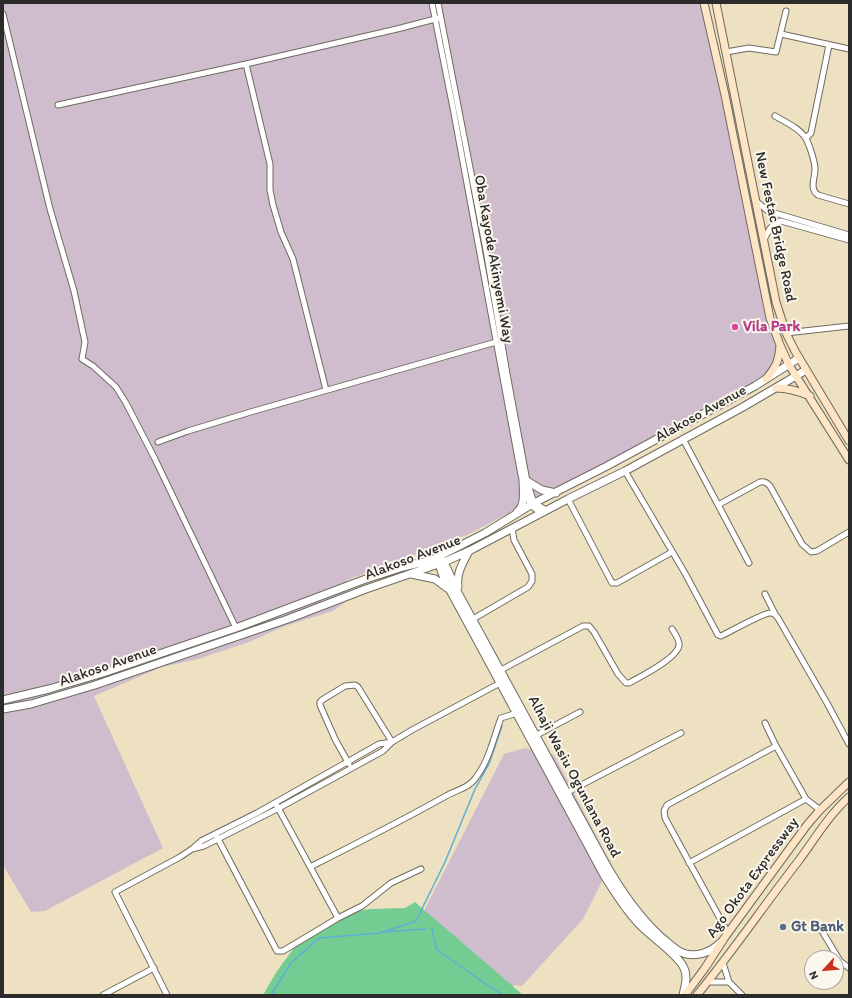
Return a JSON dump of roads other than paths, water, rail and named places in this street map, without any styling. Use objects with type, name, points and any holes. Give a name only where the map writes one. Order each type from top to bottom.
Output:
[{"type":"main road","points":[[704,3],[725,95],[770,318],[789,365],[810,396],[849,460]]},
{"type":"main road","points":[[708,3],[726,87],[725,95]]},
{"type":"main road","points":[[714,3],[729,86],[734,94]]},
{"type":"main road","name":"New Festac Bridge Road","points":[[714,3],[726,52],[776,302],[786,333],[799,358],[849,441]]},
{"type":"main road","points":[[766,379],[774,369],[779,358],[780,345]]},
{"type":"main road","points":[[776,388],[797,390],[810,396]]},
{"type":"main road","name":"Ago Okota Expressway","points":[[684,995],[807,825],[849,782]]},
{"type":"main road","name":"Ago Okota Expressway","points":[[697,995],[723,963],[819,832],[849,797]]},
{"type":"street","name":"Oba Kayode Akinyemi Way","points":[[432,3],[438,18],[486,250],[525,481]]},
{"type":"street","name":"Oba Kayode Akinyemi Way","points":[[438,3],[438,18],[453,108],[496,342],[525,481],[532,504]]},
{"type":"street","points":[[726,52],[749,48],[776,52],[786,11]]},
{"type":"street","points":[[3,14],[50,209],[76,298],[85,342],[82,359],[93,366],[116,387],[126,403],[166,480],[236,628]]},
{"type":"street","points":[[58,105],[246,64],[438,18]]},
{"type":"street","points":[[781,34],[849,50]]},
{"type":"street","points":[[806,138],[811,133],[829,45]]},
{"type":"street","points":[[246,64],[270,164],[270,190],[273,205],[281,232],[293,259],[326,390]]},
{"type":"street","points":[[775,116],[796,129],[806,138],[816,168],[813,188],[814,192],[818,195],[849,204]]},
{"type":"street","points":[[757,202],[768,211],[849,237]]},
{"type":"street","points":[[764,241],[771,227],[781,221],[849,237]]},
{"type":"street","points":[[786,333],[849,326]]},
{"type":"street","points":[[158,442],[222,420],[496,342]]},
{"type":"street","name":"Alakoso Avenue","points":[[3,709],[61,695],[108,681],[288,619],[411,574],[438,561],[505,522],[532,504],[556,493],[766,379],[799,358]]},
{"type":"street","name":"Alakoso Avenue","points":[[3,700],[76,682],[236,628],[363,580],[404,567],[438,561],[469,551],[625,471],[806,370]]},
{"type":"street","points":[[683,439],[749,563]]},
{"type":"street","points":[[625,471],[718,635],[721,636],[762,615],[772,613],[775,614]]},
{"type":"street","points":[[505,522],[520,510],[524,497],[525,481],[542,490],[556,493]]},
{"type":"street","points":[[718,505],[764,481],[770,486],[802,544],[811,552],[817,551],[849,532]]},
{"type":"street","points":[[568,499],[612,583],[617,583],[672,552]]},
{"type":"street","points":[[532,504],[544,512]]},
{"type":"street","points":[[472,619],[528,587],[532,581],[532,574],[514,540],[512,528]]},
{"type":"street","points":[[455,593],[458,574],[469,551]]},
{"type":"street","name":"Alhaji Wasiu Ogunlana Road","points":[[438,561],[441,573],[472,619],[501,670],[503,681],[517,713],[534,737],[568,792],[619,887],[640,915],[653,929],[677,950],[689,954],[695,955],[716,947],[726,935]]},
{"type":"street","points":[[411,574],[435,579],[455,593]]},
{"type":"street","name":"Alhaji Wasiu Ogunlana Road","points":[[455,593],[534,737],[597,862],[614,892],[639,924],[675,956],[682,965],[686,977],[684,995]]},
{"type":"street","points":[[765,594],[775,614],[824,696],[849,744]]},
{"type":"street","points":[[501,670],[583,626],[589,626],[618,674],[626,683],[629,683],[661,664],[679,647],[678,640],[672,629]]},
{"type":"street","points":[[192,849],[200,848],[279,808],[383,751],[392,742],[503,681]]},
{"type":"street","points":[[351,768],[320,705],[322,700],[345,686],[355,685],[358,687],[392,742]]},
{"type":"street","points":[[534,737],[580,712]]},
{"type":"street","points":[[310,867],[450,794],[469,786],[483,767],[498,732],[502,718],[517,713]]},
{"type":"street","points":[[765,723],[776,746],[806,799],[820,810]]},
{"type":"street","points":[[568,792],[681,733]]},
{"type":"street","points":[[167,995],[115,892],[192,849],[201,841],[276,802],[379,744],[392,742]]},
{"type":"street","points":[[726,935],[665,818],[664,811],[667,805],[776,746]]},
{"type":"street","points":[[689,863],[806,799]]},
{"type":"street","points":[[276,802],[338,918]]},
{"type":"street","points":[[215,834],[277,951],[283,951],[338,918],[362,906],[391,883],[421,868]]},
{"type":"street","points":[[822,931],[840,961],[849,968]]},
{"type":"street","points":[[723,963],[730,982],[742,995]]},
{"type":"street","points":[[103,995],[154,968]]},
{"type":"street","points":[[707,982],[730,982]]},
{"type":"waterway","points":[[380,933],[416,921],[445,862],[475,789],[489,764],[502,726]]},
{"type":"waterway","points":[[384,932],[426,929]]},
{"type":"waterway","points":[[432,929],[437,950],[502,995]]},
{"type":"waterway","points":[[271,995],[291,963],[319,938],[380,933]]},
{"type":"place","name":"Vila Park","points":[[735,327]]},
{"type":"place","name":"Gt Bank","points":[[783,927]]}]
